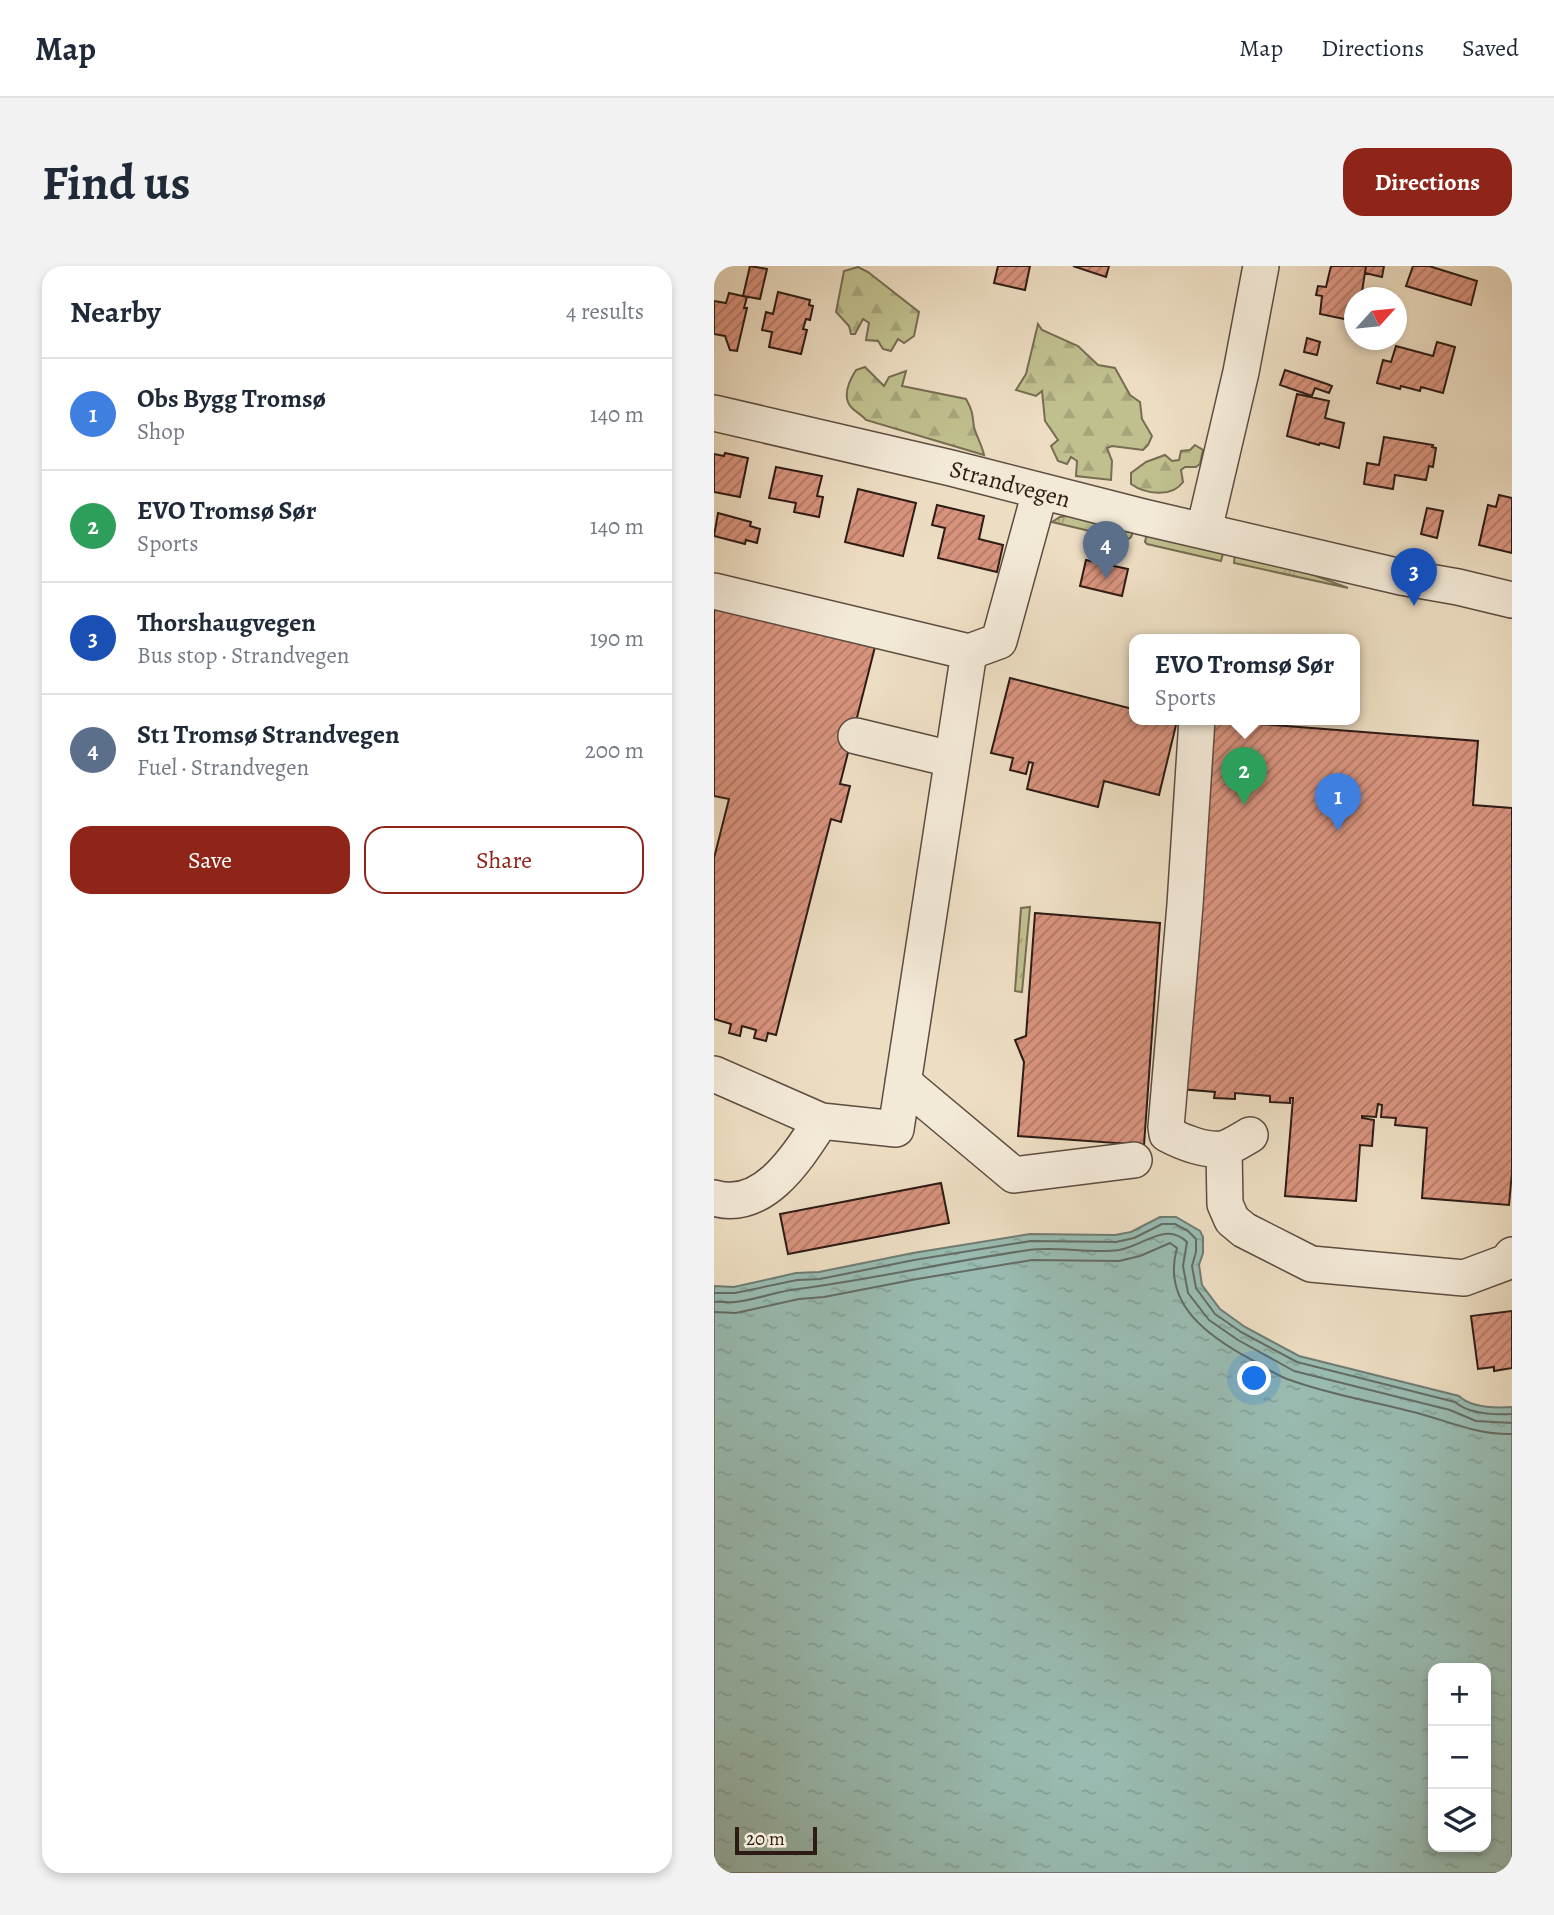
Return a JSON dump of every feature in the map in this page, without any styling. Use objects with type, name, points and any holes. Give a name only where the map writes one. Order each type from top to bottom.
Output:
[{"type":"street","points":[[1204,530],[1241,372],[1261,266]]},
{"type":"street","name":"Strandvegen","points":[[714,413],[1401,577],[1512,600]]},
{"type":"street","points":[[714,590],[969,652],[999,641],[1040,492]]},
{"type":"street","points":[[714,1074],[821,1121],[896,1129],[969,652]]},
{"type":"street","points":[[1198,725],[1167,1134],[1205,1148],[1238,1142],[1225,1203],[1232,1220],[1244,1230],[1311,1264],[1464,1278],[1507,1262],[1512,1255]]},
{"type":"street","points":[[856,736],[951,759]]},
{"type":"street","points":[[903,1082],[1014,1175],[1134,1160]]},
{"type":"street","points":[[714,1198],[729,1203],[763,1190],[792,1166],[821,1121]]},
{"type":"green space","points":[[858,267],[919,312],[914,336],[904,343],[898,339],[891,351],[883,349],[878,341],[866,340],[869,323],[863,319],[855,334],[851,334],[849,326],[836,312],[844,271]]},
{"type":"green space","points":[[1038,324],[1042,330],[1078,346],[1098,365],[1115,368],[1130,395],[1140,402],[1142,419],[1152,436],[1143,450],[1112,446],[1107,448],[1112,461],[1111,480],[1076,476],[1077,461],[1071,457],[1067,464],[1058,461],[1051,446],[1058,440],[1045,421],[1042,391],[1036,396],[1016,390],[1026,374]]},
{"type":"green space","points":[[865,367],[884,386],[889,377],[906,371],[902,386],[966,399],[984,455],[866,420],[852,408],[847,399],[849,384],[856,370]]},
{"type":"green space","points":[[1195,445],[1203,450],[1200,464],[1181,470],[1183,482],[1178,487],[1158,493],[1131,484],[1131,473],[1146,462],[1165,455],[1172,461],[1179,460],[1181,451],[1190,450]]},
{"type":"green space","points":[[1074,515],[1134,530],[1127,540],[1052,522],[1060,517]]},
{"type":"green space","points":[[1147,533],[1224,550],[1221,561],[1147,544]]},
{"type":"green space","points":[[1235,553],[1285,564],[1348,588],[1234,563]]},
{"type":"green space","points":[[1030,907],[1022,992],[1015,991],[1021,908]]},
{"type":"water","points":[[1160,1217],[1176,1217],[1200,1231],[1203,1237],[1203,1253],[1199,1265],[1202,1285],[1220,1309],[1245,1327],[1299,1356],[1459,1396],[1477,1405],[1512,1407],[1512,1873],[714,1873],[714,1286],[734,1287],[796,1273],[819,1272],[1030,1234],[1115,1235],[1131,1232]]},
{"type":"building","points":[[750,266],[767,269],[760,299],[743,296]]},
{"type":"building","points":[[998,266],[1030,266],[1025,290],[994,283]]},
{"type":"building","points":[[1073,266],[1109,266],[1106,277]]},
{"type":"building","points":[[1331,266],[1366,266],[1363,287],[1344,287],[1344,319],[1320,314],[1322,296],[1316,295],[1318,286],[1326,287]]},
{"type":"building","points":[[1366,266],[1384,266],[1382,277],[1365,273]]},
{"type":"building","points":[[1413,266],[1429,266],[1477,281],[1471,305],[1406,286]]},
{"type":"building","points":[[778,292],[810,300],[809,305],[813,306],[810,320],[806,319],[803,329],[807,330],[801,354],[769,347],[772,332],[762,330],[766,312],[773,314]]},
{"type":"building","points":[[729,293],[747,297],[737,351],[730,350],[725,336],[714,334],[714,301],[726,303]]},
{"type":"building","points":[[1307,338],[1320,342],[1317,355],[1304,352]]},
{"type":"building","points":[[1437,342],[1455,347],[1443,393],[1421,387],[1420,391],[1377,383],[1383,360],[1391,362],[1395,350],[1407,349],[1433,356]]},
{"type":"building","points":[[1285,370],[1332,386],[1329,393],[1315,388],[1312,396],[1280,385]]},
{"type":"building","points":[[1297,394],[1329,401],[1325,418],[1344,423],[1339,448],[1287,436]]},
{"type":"building","points":[[1384,437],[1433,445],[1432,447],[1436,448],[1433,467],[1429,466],[1426,480],[1395,475],[1393,489],[1364,484],[1367,463],[1379,465]]},
{"type":"building","points":[[725,453],[748,458],[740,497],[714,492],[714,454],[724,456]]},
{"type":"building","points":[[776,467],[822,476],[817,496],[823,497],[819,517],[794,512],[796,503],[769,498]]},
{"type":"building","points":[[858,489],[916,503],[903,556],[845,542]]},
{"type":"building","points":[[1499,495],[1512,498],[1512,553],[1479,545],[1488,505],[1496,507]]},
{"type":"building","points":[[937,505],[984,516],[979,539],[1003,545],[997,572],[938,558],[945,528],[932,525]]},
{"type":"building","points":[[1427,508],[1443,511],[1437,538],[1421,534]]},
{"type":"building","points":[[718,513],[751,522],[750,526],[760,529],[757,543],[746,540],[745,544],[714,536]]},
{"type":"building","points":[[1086,560],[1128,569],[1122,596],[1080,586]]},
{"type":"building","points":[[714,601],[876,643],[840,784],[850,786],[841,822],[831,819],[776,1035],[768,1033],[766,1041],[754,1038],[756,1030],[742,1026],[740,1036],[729,1033],[731,1024],[714,1019],[714,858],[729,799],[714,796]]},
{"type":"building","points":[[1010,678],[1129,708],[1129,725],[1176,725],[1159,795],[1104,781],[1098,807],[1027,789],[1033,763],[1029,762],[1026,774],[1010,770],[1013,758],[991,753]]},
{"type":"building","points":[[1209,725],[1273,725],[1478,741],[1473,805],[1512,808],[1512,1172],[1509,1205],[1422,1198],[1427,1128],[1395,1125],[1396,1118],[1381,1117],[1382,1105],[1378,1104],[1376,1117],[1362,1116],[1374,1120],[1372,1146],[1360,1145],[1356,1201],[1285,1196],[1293,1098],[1290,1098],[1290,1103],[1270,1102],[1270,1096],[1235,1093],[1235,1099],[1214,1098],[1215,1092],[1180,1089]]},
{"type":"building","points":[[1035,913],[1160,923],[1144,1145],[1018,1136],[1024,1062],[1015,1040],[1026,1036]]},
{"type":"building","points":[[941,1183],[949,1223],[788,1254],[780,1214]]},
{"type":"building","points":[[1512,1311],[1512,1368],[1494,1371],[1494,1367],[1478,1369],[1471,1316]]},
{"type":"place","name":"St1 Tromsø Strandvegen","points":[[1106,579]]},
{"type":"place","name":"Thorshaugvegen","points":[[1414,606]]},
{"type":"place","name":"EVO Tromsø Sør","points":[[1244,805]]},
{"type":"place","name":"Obs Bygg Tromsø","points":[[1338,831]]}]
